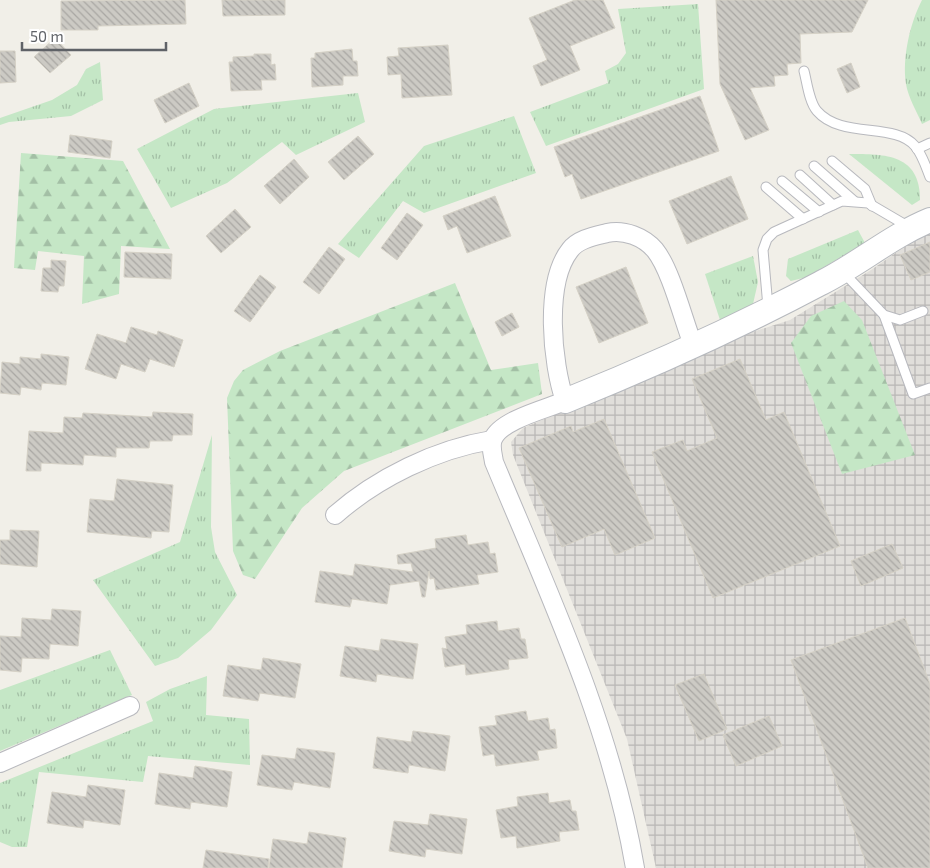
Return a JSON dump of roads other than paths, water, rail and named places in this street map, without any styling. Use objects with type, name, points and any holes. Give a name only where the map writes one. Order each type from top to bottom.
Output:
[{"type":"street","points":[[634,868],[620,794],[605,742],[561,625],[494,462],[492,440],[498,430],[507,424],[565,401],[769,310],[842,271],[920,224]]},
{"type":"street","points":[[565,401],[556,368],[552,320],[562,266],[570,250],[580,242],[613,232],[626,233],[643,239],[649,244],[663,264],[693,345]]},
{"type":"street","points":[[335,515],[358,494],[396,473],[466,444],[492,440]]},
{"type":"street","points":[[0,764],[130,706]]},
{"type":"lane","points":[[804,71],[815,109],[826,119],[837,125],[901,136],[917,149],[930,177]]},
{"type":"lane","points":[[917,149],[930,143]]},
{"type":"lane","points":[[832,161],[865,189],[872,206]]},
{"type":"lane","points":[[814,166],[854,201]]},
{"type":"lane","points":[[800,175],[833,205]]},
{"type":"lane","points":[[782,181],[819,212]]},
{"type":"lane","points":[[766,187],[803,219]]},
{"type":"lane","points":[[769,310],[763,250],[767,239],[774,232],[842,201],[854,201],[872,206],[920,224]]},
{"type":"lane","points":[[842,271],[884,315],[913,394],[930,388]]},
{"type":"lane","points":[[884,315],[900,320],[923,311]]}]
